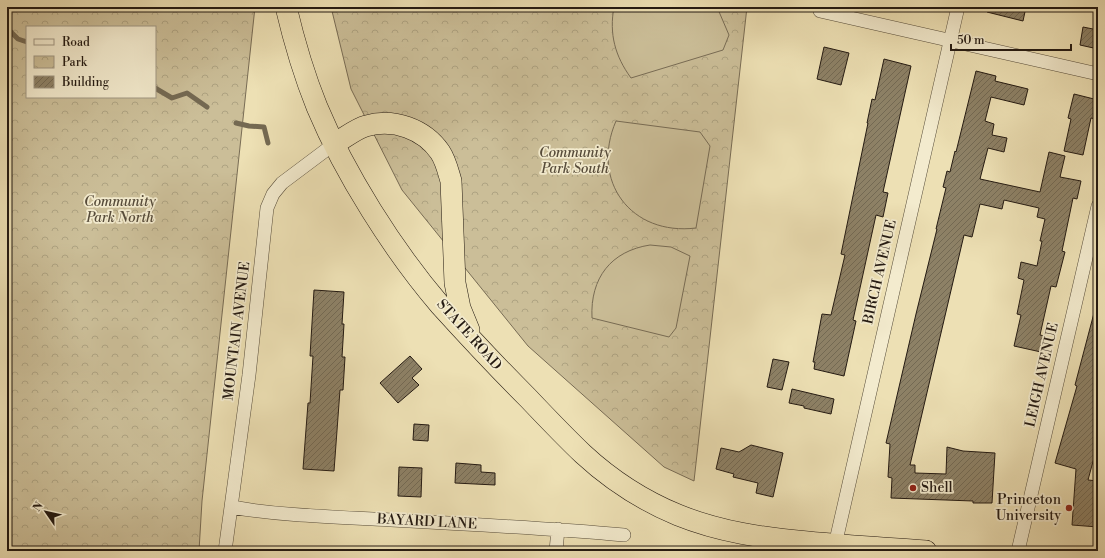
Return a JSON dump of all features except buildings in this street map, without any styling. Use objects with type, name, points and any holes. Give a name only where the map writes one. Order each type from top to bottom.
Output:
[{"type":"highway","name":"STATE ROAD","points":[[286,7],[299,58],[317,107],[334,144],[368,203],[401,254],[439,303],[486,356],[583,454],[627,488],[647,500],[678,515],[709,526],[742,534],[835,545]]},
{"type":"highway","points":[[334,144],[365,126],[380,123],[399,124],[414,130],[429,140],[440,152],[447,166],[450,181],[454,283],[460,308],[470,330],[486,356]]},
{"type":"highway","points":[[835,545],[926,551]]},
{"type":"street","name":"BIRCH AVENUE","points":[[835,545],[958,7]]},
{"type":"street","points":[[820,11],[1098,74]]},
{"type":"street","name":"MOUNTAIN AVENUE","points":[[225,551],[249,376],[267,208],[273,194],[282,183],[334,144]]},
{"type":"street","name":"LEIGH AVENUE","points":[[1018,551],[1098,206]]},
{"type":"street","name":"BAYARD LANE","points":[[231,507],[340,518],[558,529],[624,535]]},
{"type":"street","points":[[556,551],[558,529]]},
{"type":"green space","name":"Community Park North","points":[[7,7],[255,7],[202,501],[199,551],[7,551]]},
{"type":"green space","name":"Community Park South","points":[[331,7],[747,7],[694,481],[664,467],[528,346],[402,190],[351,89]]},
{"type":"green space","points":[[614,7],[717,7],[729,35],[723,50],[631,78],[625,70],[617,53],[612,26]]},
{"type":"green space","points":[[616,121],[700,132],[710,146],[696,228],[673,228],[652,223],[635,213],[622,200],[613,183],[608,164],[609,143]]},
{"type":"green space","points":[[650,245],[671,247],[690,256],[676,328],[669,337],[592,318],[592,304],[595,291],[599,279],[606,269],[614,260],[624,253],[636,248]]},
{"type":"waterway","points":[[7,28],[18,39],[26,42]]},
{"type":"waterway","points":[[156,89],[172,98],[187,93],[207,107]]},
{"type":"waterway","points":[[236,123],[264,127],[268,143]]},
{"type":"place","name":"Shell","points":[[913,488]]},
{"type":"place","name":"Princeton University","points":[[1069,508]]}]
